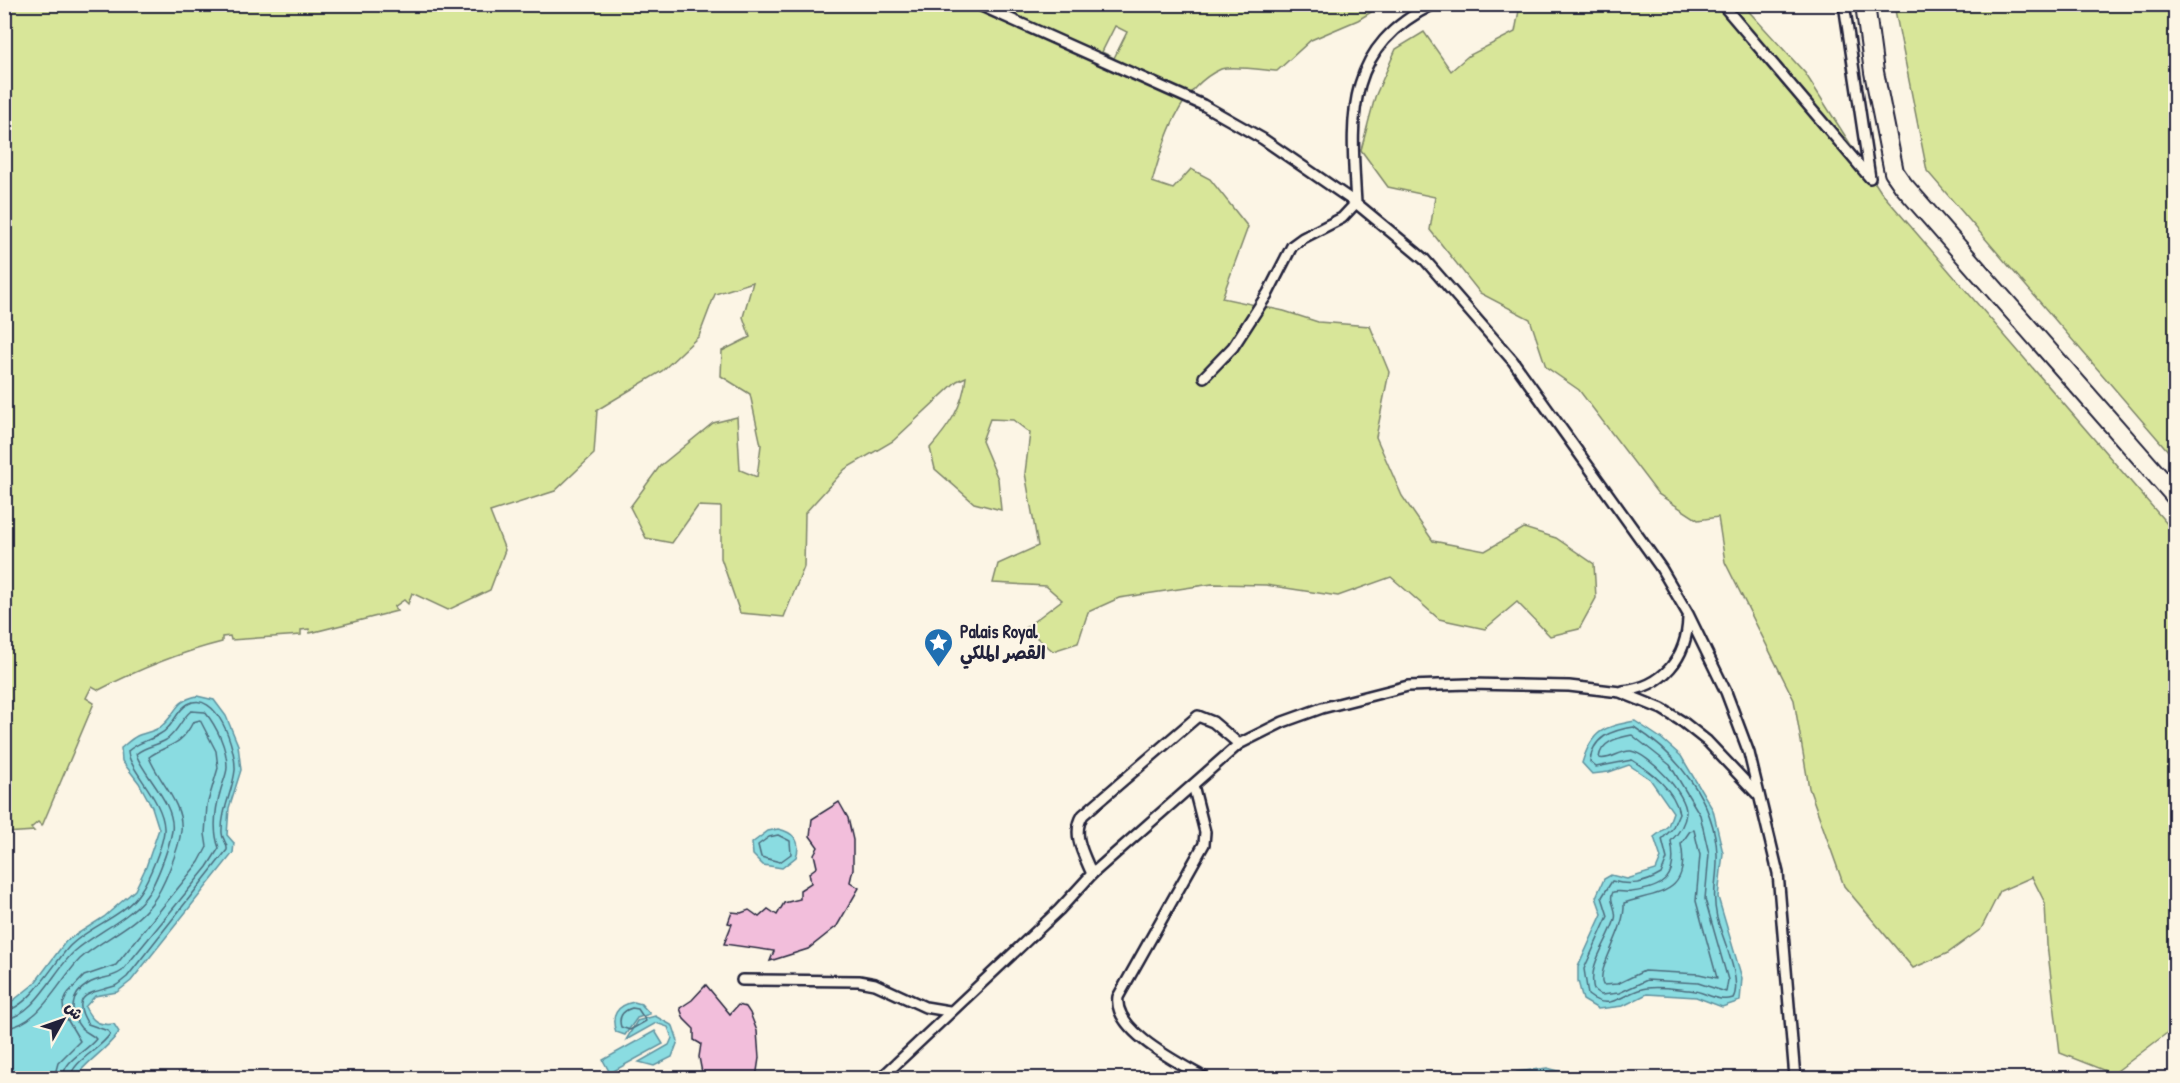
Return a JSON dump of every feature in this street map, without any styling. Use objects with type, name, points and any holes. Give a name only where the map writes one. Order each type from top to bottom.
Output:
[{"type":"street","points":[[1865,4],[1874,72],[1894,172],[2175,497]]},
{"type":"lane","points":[[977,4],[1203,105],[1263,139],[1356,203],[1425,260],[1513,361],[1661,567],[1688,614],[1726,692],[1749,753],[1778,873],[1795,1078]]},
{"type":"lane","points":[[1204,377],[1233,347],[1268,293],[1292,246],[1303,238],[1342,219],[1356,203],[1352,123],[1355,96],[1363,72],[1377,51],[1396,31],[1434,4]]},
{"type":"lane","points":[[1722,4],[1870,178],[1844,4]]},
{"type":"lane","points":[[881,1078],[1059,910],[1092,874],[1239,744],[1283,722],[1322,708],[1408,686],[1469,684],[1569,686],[1620,692],[1634,690],[1655,682],[1676,663],[1685,642],[1688,614]]},
{"type":"lane","points":[[1620,692],[1662,709],[1683,722],[1707,741],[1760,797]]},
{"type":"lane","points":[[1092,874],[1080,847],[1078,832],[1081,818],[1145,760],[1198,716],[1213,722],[1239,744]]},
{"type":"lane","points":[[1193,784],[1203,822],[1204,844],[1118,997],[1117,1006],[1130,1028],[1162,1053],[1205,1078]]},
{"type":"lane","points":[[742,980],[859,981],[875,984],[925,1007],[950,1011]]},
{"type":"green space","points":[[4,5],[1383,5],[1358,20],[1311,40],[1277,71],[1226,68],[1206,77],[1184,102],[1175,118],[1152,182],[1173,189],[1191,169],[1210,179],[1248,227],[1222,298],[1284,311],[1318,322],[1370,326],[1389,372],[1376,437],[1402,496],[1433,541],[1485,551],[1524,528],[1556,538],[1594,564],[1596,598],[1579,629],[1550,636],[1517,602],[1485,629],[1439,619],[1391,577],[1338,596],[1266,585],[1212,584],[1119,598],[1088,612],[1078,643],[1053,651],[1025,628],[1062,600],[1046,586],[993,583],[998,564],[1038,546],[1025,473],[1030,433],[1013,420],[990,419],[982,441],[998,479],[1001,510],[974,503],[935,469],[930,448],[954,416],[962,398],[966,377],[957,381],[893,441],[845,469],[805,513],[804,567],[784,617],[740,613],[721,558],[721,507],[698,506],[672,543],[646,538],[630,507],[660,466],[713,423],[737,417],[740,470],[757,477],[761,445],[750,394],[721,376],[722,351],[750,337],[743,317],[753,282],[715,294],[699,336],[662,371],[597,410],[594,454],[555,491],[490,512],[505,550],[490,590],[448,610],[412,593],[408,604],[404,600],[394,607],[397,611],[310,633],[309,629],[301,630],[301,635],[231,640],[230,636],[222,637],[222,642],[159,662],[99,690],[92,686],[86,698],[94,703],[42,826],[38,822],[31,828],[34,831],[5,833]],"holes":[[[1115,26],[1127,32],[1114,58],[1102,52]]]},
{"type":"green space","points":[[1520,5],[1743,5],[1805,73],[1881,192],[2175,533],[2175,1027],[2113,1074],[2060,1053],[2047,945],[2045,903],[2032,877],[2000,891],[1981,929],[1948,953],[1913,968],[1844,886],[1809,788],[1794,700],[1725,562],[1718,517],[1698,520],[1658,494],[1579,390],[1546,367],[1530,319],[1480,293],[1430,230],[1435,197],[1388,187],[1361,150],[1375,97],[1396,49],[1424,32],[1451,71],[1468,56],[1515,32]]},
{"type":"green space","points":[[1894,5],[2175,5],[2175,459],[1927,171]]},
{"type":"water","points":[[197,696],[214,700],[226,716],[238,745],[241,770],[229,808],[227,835],[234,843],[233,853],[131,981],[117,992],[95,996],[85,1007],[96,1022],[114,1024],[119,1032],[75,1078],[5,1078],[5,1007],[34,984],[66,941],[104,917],[135,890],[146,867],[159,829],[152,807],[139,783],[122,761],[121,748],[137,736],[159,728],[183,701]]},
{"type":"water","points":[[1635,721],[1662,739],[1681,756],[1713,810],[1723,853],[1718,897],[1742,978],[1740,1001],[1722,1007],[1696,997],[1647,994],[1623,1006],[1598,1009],[1583,1000],[1578,981],[1578,967],[1602,914],[1596,897],[1604,879],[1611,875],[1627,879],[1656,870],[1661,858],[1654,837],[1668,826],[1673,812],[1650,779],[1629,765],[1609,772],[1592,774],[1582,763],[1590,743],[1600,732],[1615,725]]},
{"type":"water","points":[[778,829],[792,835],[798,846],[796,857],[782,868],[763,865],[753,855],[752,843],[768,831]]},
{"type":"water","points":[[628,1003],[641,1004],[650,1014],[637,1018],[625,1035],[616,1032],[614,1021],[616,1012]]},
{"type":"water","points":[[655,1016],[673,1026],[678,1041],[672,1057],[654,1066],[639,1062],[669,1045],[672,1038],[668,1027],[656,1023],[626,1040],[637,1021]]},
{"type":"water","points":[[655,1031],[663,1044],[610,1073],[603,1060]]},
{"type":"water","points":[[1547,1068],[1586,1078],[1504,1078],[1517,1072]]},
{"type":"water","points":[[1632,1075],[1642,1078],[1586,1078]]},
{"type":"building","points":[[839,802],[848,818],[853,840],[853,869],[850,882],[859,888],[837,926],[808,949],[770,961],[774,951],[724,944],[732,924],[728,923],[732,912],[741,913],[749,910],[759,917],[768,909],[777,915],[784,903],[800,899],[800,890],[811,883],[809,873],[817,867],[814,854],[818,847],[810,836],[812,819]]},
{"type":"building","points":[[706,985],[730,1014],[738,1005],[746,1007],[750,1013],[757,1031],[759,1058],[756,1078],[703,1078],[699,1057],[701,1044],[694,1040],[694,1029],[684,1019],[680,1008],[692,1000]]},
{"type":"place","name":"Palais Royal القصر الملكي","points":[[939,668]]}]
